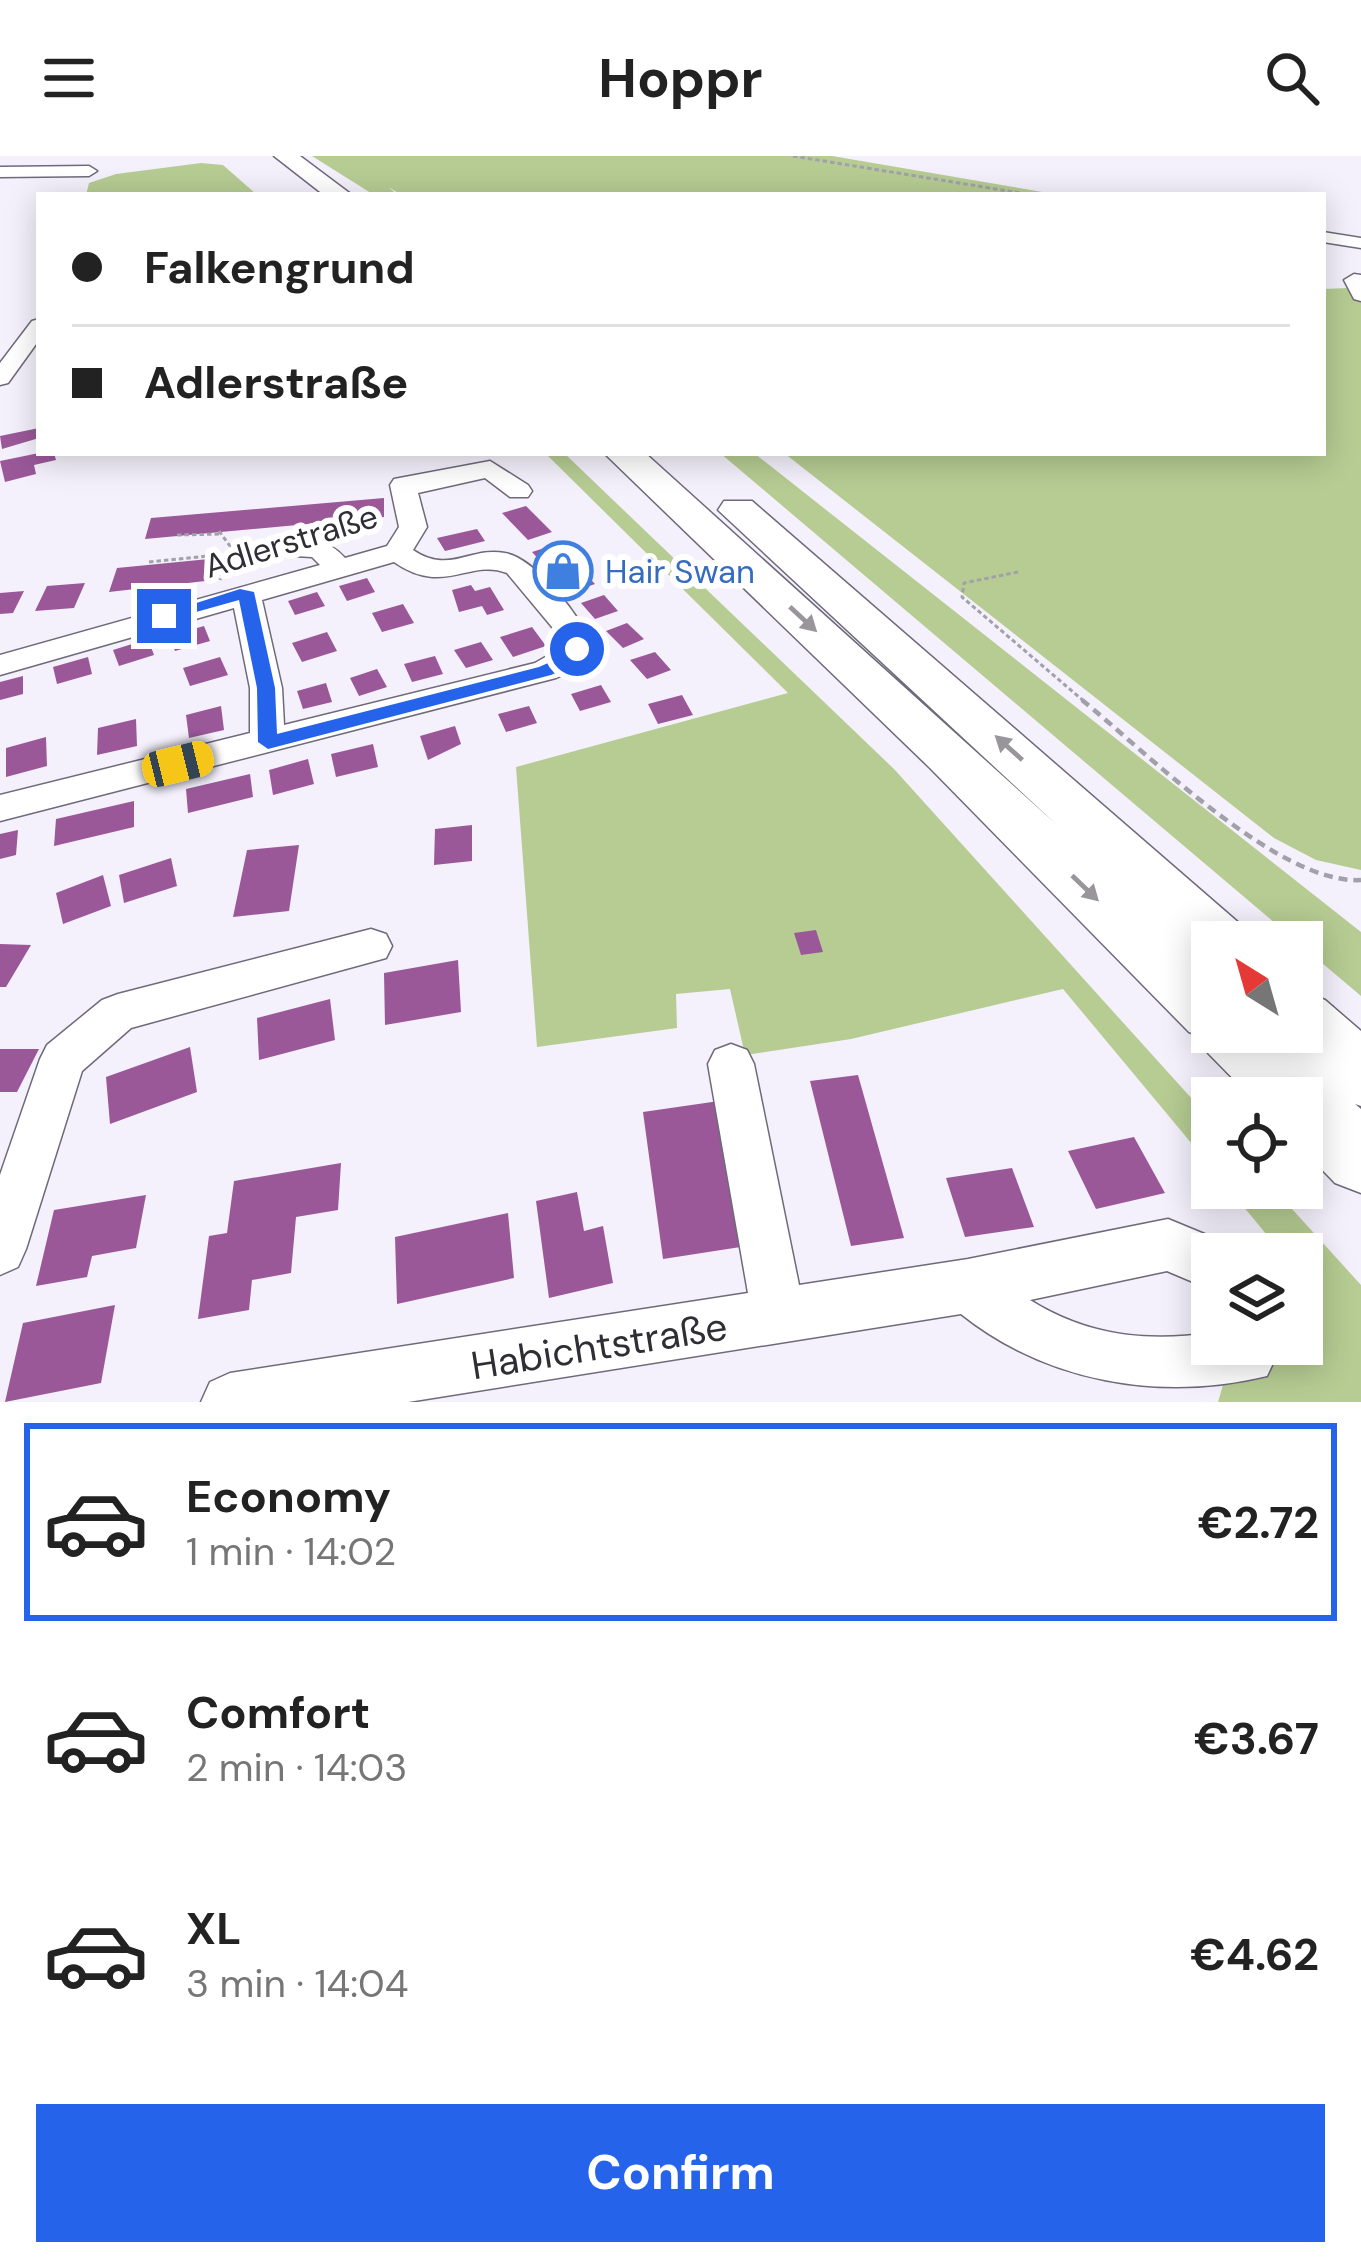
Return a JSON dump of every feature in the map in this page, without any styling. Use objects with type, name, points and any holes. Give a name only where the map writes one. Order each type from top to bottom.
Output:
[{"type":"highway","points":[[285,156],[336,192]]},
{"type":"highway","points":[[260,161],[303,192]]},
{"type":"highway","points":[[626,456],[950,755],[1191,991]]},
{"type":"highway","points":[[674,456],[1001,742],[1195,921]]},
{"type":"highway","points":[[1323,1040],[1361,1075]]},
{"type":"highway","points":[[1254,1053],[1278,1077]]},
{"type":"highway","points":[[1323,1121],[1361,1158]]},
{"type":"street","points":[[0,172],[92,163],[81,192]]},
{"type":"street","points":[[1326,237],[1361,243]]},
{"type":"street","points":[[0,378],[36,329]]},
{"type":"street","name":"Adlerstraße","points":[[0,664],[295,580],[329,558],[384,546],[413,527],[404,486],[490,470],[519,491]]},
{"type":"street","points":[[0,808],[545,671],[570,660],[577,649],[572,631],[517,567],[500,560],[440,571],[421,568],[384,546]]},
{"type":"street","points":[[285,549],[329,558]]},
{"type":"street","points":[[246,592],[266,688],[268,742]]},
{"type":"street","points":[[0,1249],[62,1059],[118,1013],[370,946]]},
{"type":"street","points":[[731,1064],[779,1318]]},
{"type":"street","name":"Habichtstraße","points":[[230,1402],[779,1318],[1168,1245],[1191,1255]]},
{"type":"street","points":[[968,1286],[1014,1324],[1096,1363],[1167,1368],[1191,1364]]},
{"type":"path","points":[[793,156],[1015,192]]},
{"type":"path","points":[[177,536],[220,533],[230,546],[220,583],[271,569],[291,573],[295,580]]},
{"type":"path","points":[[149,562],[228,554]]},
{"type":"path","points":[[1018,572],[978,577],[964,584],[962,597],[986,622],[1257,842],[1289,863],[1327,878],[1361,880]]},
{"type":"green space","points":[[312,156],[832,156],[1042,192],[397,192],[388,187],[394,192],[369,192]]},
{"type":"green space","points":[[201,163],[223,165],[254,192],[87,192],[89,183],[116,174]]},
{"type":"green space","points":[[1348,288],[1361,297],[1361,870],[1316,860],[1274,838],[788,456],[1326,456],[1326,289]]},
{"type":"green space","points":[[548,456],[567,456],[894,769],[1191,1098],[1191,1143],[1063,989],[851,1039],[745,1055],[730,989],[676,994],[677,1028],[537,1047],[516,767],[788,693]]},
{"type":"green space","points":[[724,456],[758,456],[1361,932],[1361,996],[1323,964],[1323,921],[1272,921]]},
{"type":"green space","points":[[1245,1209],[1292,1209],[1314,1233],[1265,1233]]},
{"type":"green space","points":[[1323,1243],[1361,1285],[1361,1402],[1218,1402],[1229,1365],[1323,1365]]},
{"type":"building","points":[[36,429],[36,439],[2,449],[0,436]]},
{"type":"building","points":[[36,454],[56,460],[34,465],[36,474],[5,482],[0,461]]},
{"type":"building","points":[[384,498],[384,517],[145,539],[151,518]]},
{"type":"building","points":[[526,506],[552,532],[528,540],[502,513]]},
{"type":"building","points":[[477,529],[485,541],[445,551],[437,538]]},
{"type":"building","points":[[557,544],[570,558],[545,566],[532,552]]},
{"type":"building","points":[[219,558],[214,580],[109,592],[117,568]]},
{"type":"building","points":[[574,562],[595,584],[569,593],[554,578],[563,574],[556,568]]},
{"type":"building","points":[[367,578],[375,592],[347,601],[339,586]]},
{"type":"building","points":[[85,583],[74,608],[35,611],[47,586]]},
{"type":"building","points":[[471,585],[475,591],[490,587],[504,610],[487,615],[482,606],[459,612],[452,590]]},
{"type":"building","points":[[24,591],[13,613],[0,614],[0,593]]},
{"type":"building","points":[[317,592],[325,606],[295,615],[288,601]]},
{"type":"building","points":[[604,595],[618,611],[595,619],[581,603]]},
{"type":"building","points":[[403,604],[414,623],[382,632],[372,613]]},
{"type":"building","points":[[627,623],[644,639],[623,648],[606,631]]},
{"type":"building","points":[[204,626],[210,641],[175,651],[169,636]]},
{"type":"building","points":[[532,627],[546,646],[513,657],[500,637]]},
{"type":"building","points":[[327,632],[337,651],[302,662],[292,643]]},
{"type":"building","points":[[148,639],[154,655],[119,666],[113,650]]},
{"type":"building","points":[[481,642],[493,660],[466,668],[454,650]]},
{"type":"building","points":[[655,652],[671,670],[647,679],[630,660]]},
{"type":"building","points":[[435,656],[443,674],[412,682],[404,664]]},
{"type":"building","points":[[88,657],[92,674],[57,684],[53,667]]},
{"type":"building","points":[[220,657],[228,675],[190,686],[183,668]]},
{"type":"building","points":[[377,669],[387,687],[359,696],[350,678]]},
{"type":"building","points":[[23,676],[23,694],[0,700],[0,682]]},
{"type":"building","points":[[326,683],[332,702],[303,709],[297,691]]},
{"type":"building","points":[[601,685],[611,702],[580,711],[571,694]]},
{"type":"building","points":[[682,695],[693,715],[658,724],[648,704]]},
{"type":"building","points":[[221,706],[224,730],[189,738],[186,715]]},
{"type":"building","points":[[529,706],[537,723],[506,732],[498,714]]},
{"type":"building","points":[[136,719],[137,746],[97,755],[98,728]]},
{"type":"building","points":[[455,726],[461,744],[428,760],[420,736]]},
{"type":"building","points":[[46,737],[47,766],[6,777],[6,748]]},
{"type":"building","points":[[373,744],[378,767],[336,777],[331,754]]},
{"type":"building","points":[[308,759],[314,784],[273,795],[269,770]]},
{"type":"building","points":[[250,774],[253,797],[188,813],[186,789]]},
{"type":"building","points":[[134,801],[134,827],[54,846],[56,819]]},
{"type":"building","points":[[472,825],[472,861],[434,865],[435,829]]},
{"type":"building","points":[[18,830],[16,855],[0,859],[0,834]]},
{"type":"building","points":[[299,845],[289,911],[233,917],[247,850]]},
{"type":"building","points":[[171,858],[177,886],[124,903],[119,875]]},
{"type":"building","points":[[103,875],[111,906],[63,924],[56,893]]},
{"type":"building","points":[[816,930],[823,952],[801,955],[794,933]]},
{"type":"building","points":[[0,944],[31,945],[6,987],[0,987]]},
{"type":"building","points":[[458,960],[461,1012],[385,1025],[384,973]]},
{"type":"building","points":[[330,999],[335,1040],[259,1060],[257,1018]]},
{"type":"building","points":[[190,1047],[197,1092],[110,1124],[106,1077]]},
{"type":"building","points":[[0,1049],[39,1049],[17,1092],[0,1092]]},
{"type":"building","points":[[858,1075],[904,1238],[851,1246],[810,1081]]},
{"type":"building","points":[[719,1101],[747,1246],[663,1259],[643,1112]]},
{"type":"building","points":[[1134,1137],[1165,1193],[1096,1209],[1068,1151]]},
{"type":"building","points":[[341,1163],[338,1210],[296,1217],[291,1273],[252,1280],[249,1310],[198,1319],[209,1236],[227,1233],[234,1181]]},
{"type":"building","points":[[1012,1168],[1034,1227],[965,1237],[946,1178]]},
{"type":"building","points":[[577,1192],[584,1231],[603,1226],[613,1283],[549,1298],[536,1201]]},
{"type":"building","points":[[146,1195],[136,1248],[92,1256],[87,1277],[36,1286],[54,1210]]},
{"type":"building","points":[[508,1213],[514,1278],[397,1304],[395,1237]]},
{"type":"building","points":[[115,1305],[101,1383],[5,1402],[23,1323]]},
{"type":"place","name":"Hair Swan","points":[[563,571]]},
{"type":"route","points":[[164,616],[246,592],[266,688],[268,742],[545,671],[570,660],[577,649]]}]
